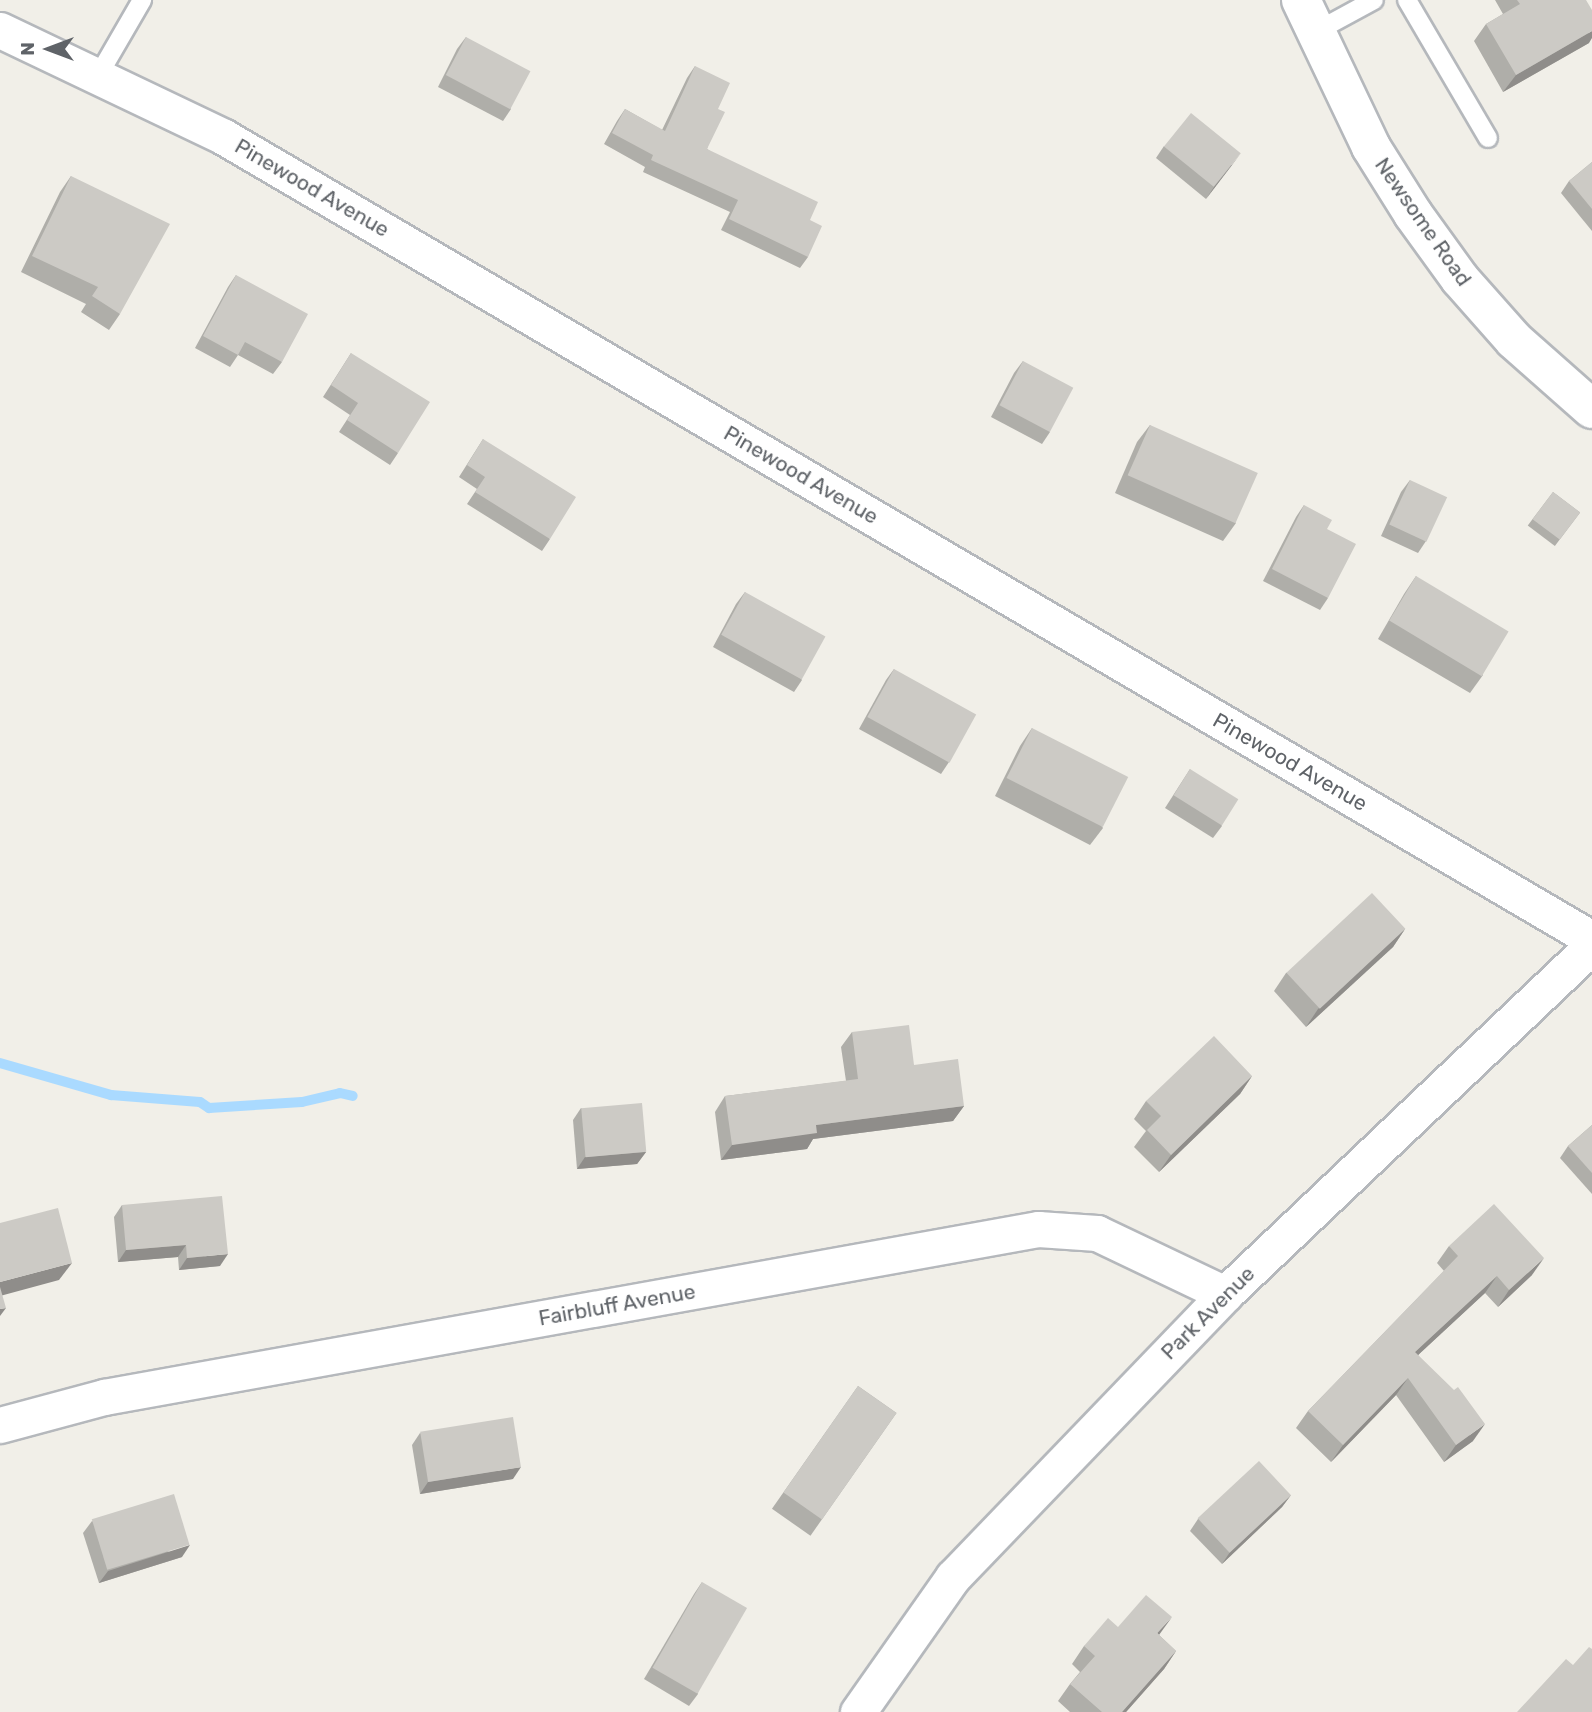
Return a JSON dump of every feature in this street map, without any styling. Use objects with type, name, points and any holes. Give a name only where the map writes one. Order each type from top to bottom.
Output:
[{"type":"street","name":"Newsome Road","points":[[1308,16],[1371,147],[1460,279],[1514,340],[1592,409]]},
{"type":"street","name":"Pinewood Avenue","points":[[0,30],[236,144],[1592,939]]},
{"type":"street","name":"Park Avenue","points":[[858,1712],[953,1577],[1225,1294],[1592,946]]},
{"type":"street","name":"Fairbluff Avenue","points":[[0,1425],[104,1397],[1038,1229],[1097,1233],[1225,1294]]},
{"type":"lane","points":[[98,76],[142,0]]},
{"type":"lane","points":[[1407,0],[1488,138]]},
{"type":"lane","points":[[1308,16],[1372,1]]},
{"type":"building","points":[[1517,0],[1586,0],[1592,10],[1592,31],[1516,75],[1486,24],[1520,4]]},
{"type":"building","points":[[466,37],[530,71],[510,109],[446,75]]},
{"type":"building","points":[[695,66],[730,83],[718,109],[725,112],[707,149],[818,202],[810,220],[822,226],[808,257],[729,219],[738,200],[651,160],[653,155],[612,133],[625,109],[665,131]]},
{"type":"building","points":[[1191,113],[1241,153],[1214,187],[1164,146]]},
{"type":"building","points":[[1592,162],[1592,209],[1569,181]]},
{"type":"building","points":[[71,176],[170,224],[120,314],[92,296],[98,287],[32,256]]},
{"type":"building","points":[[236,275],[308,314],[282,362],[245,342],[238,355],[203,336]]},
{"type":"building","points":[[351,353],[430,402],[398,453],[347,420],[358,403],[331,385]]},
{"type":"building","points":[[1023,361],[1073,388],[1050,432],[1000,405]]},
{"type":"building","points":[[1150,425],[1258,473],[1235,523],[1128,475]]},
{"type":"building","points":[[483,439],[576,497],[550,539],[475,492],[485,477],[467,465]]},
{"type":"building","points":[[1410,480],[1447,497],[1426,542],[1389,524]]},
{"type":"building","points":[[1553,492],[1580,512],[1560,540],[1533,519]]},
{"type":"building","points":[[1304,505],[1332,520],[1327,529],[1356,544],[1328,598],[1272,569]]},
{"type":"building","points":[[1416,576],[1509,632],[1482,676],[1389,621]]},
{"type":"building","points":[[745,592],[825,637],[802,679],[721,635]]},
{"type":"building","points":[[894,669],[976,715],[950,763],[867,717]]},
{"type":"building","points":[[1032,728],[1128,777],[1103,827],[1007,778]]},
{"type":"building","points":[[1190,769],[1238,799],[1222,825],[1174,795]]},
{"type":"building","points":[[1372,893],[1405,929],[1320,1009],[1286,973]]},
{"type":"building","points":[[909,1025],[914,1065],[958,1059],[964,1106],[816,1125],[817,1133],[732,1145],[725,1096],[858,1079],[852,1032]]},
{"type":"building","points":[[1214,1036],[1252,1076],[1171,1155],[1147,1130],[1161,1116],[1146,1101]]},
{"type":"building","points":[[642,1103],[646,1152],[586,1157],[581,1108]]},
{"type":"building","points":[[1592,1125],[1592,1173],[1568,1146]]},
{"type":"building","points":[[222,1196],[228,1254],[187,1258],[186,1245],[126,1250],[122,1205]]},
{"type":"building","points":[[1494,1204],[1544,1258],[1509,1290],[1497,1276],[1415,1352],[1454,1390],[1458,1387],[1485,1424],[1456,1445],[1408,1378],[1343,1445],[1308,1411],[1458,1256],[1449,1246]]},
{"type":"building","points":[[58,1208],[72,1263],[0,1282],[0,1223]]},
{"type":"building","points":[[0,1287],[6,1308],[0,1309]]},
{"type":"building","points":[[858,1386],[897,1413],[822,1519],[783,1492]]},
{"type":"building","points":[[513,1417],[521,1467],[428,1482],[420,1432]]},
{"type":"building","points":[[1259,1461],[1291,1495],[1230,1553],[1198,1518]]},
{"type":"building","points":[[174,1494],[189,1545],[107,1570],[92,1519]]},
{"type":"building","points":[[702,1582],[747,1608],[698,1694],[652,1668]]},
{"type":"building","points":[[1146,1595],[1172,1617],[1157,1633],[1176,1651],[1122,1712],[1102,1712],[1070,1684],[1095,1656],[1084,1646],[1108,1618],[1118,1627]]},
{"type":"building","points":[[1589,1647],[1592,1649],[1592,1712],[1517,1712],[1566,1659],[1573,1665]]},
{"type":"waterway","points":[[0,1063],[111,1095],[200,1102],[209,1108],[302,1102],[340,1093],[353,1096]]}]
